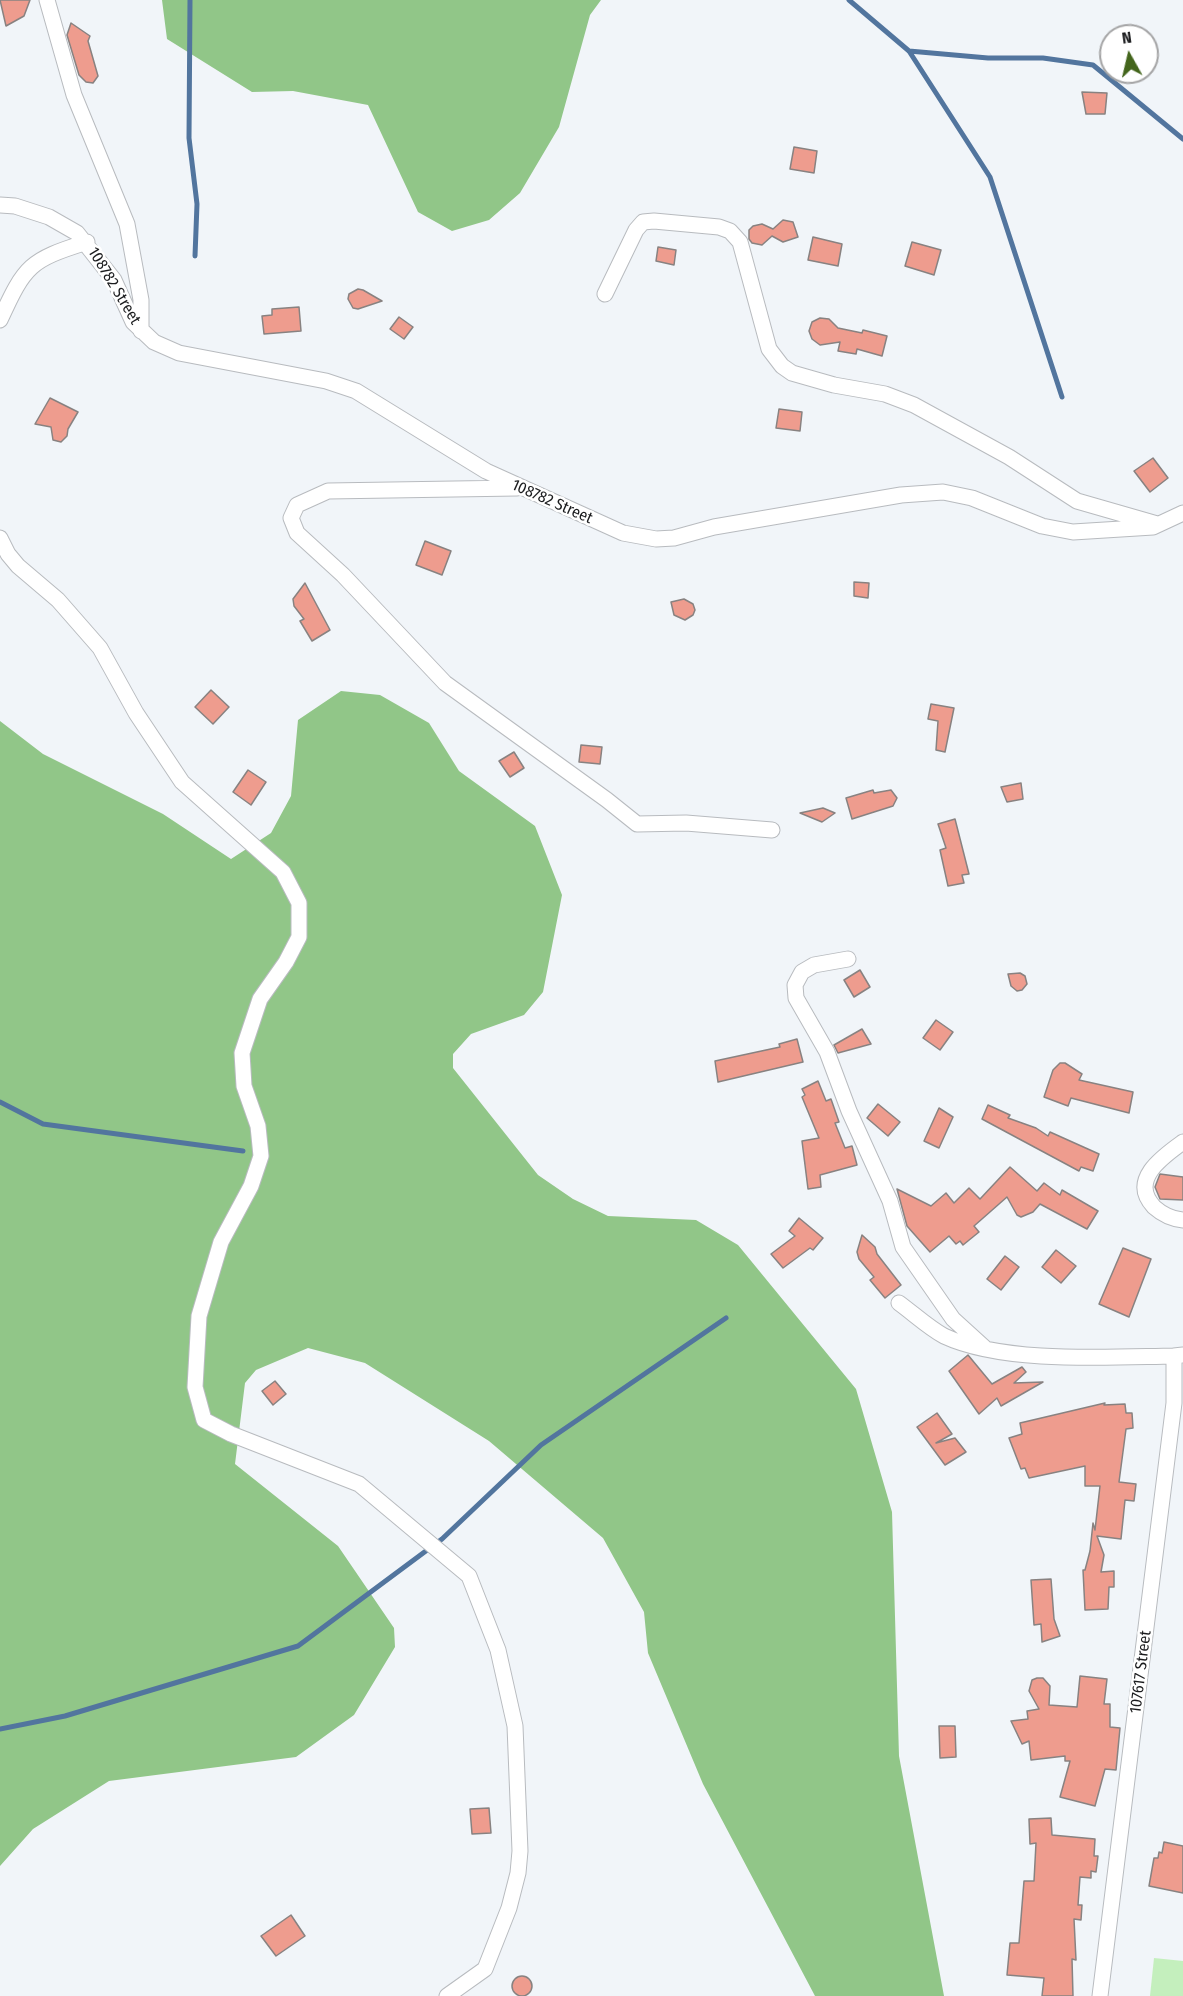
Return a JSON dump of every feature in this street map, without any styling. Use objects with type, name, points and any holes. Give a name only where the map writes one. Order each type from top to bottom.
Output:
[{"type":"street","points":[[47,0],[74,95],[127,224],[141,300],[141,331]]},
{"type":"street","name":"108782 Street","points":[[0,205],[15,206],[49,217],[68,226],[87,242],[114,280],[133,322],[154,342],[179,352],[326,381],[356,391],[486,471],[623,533],[656,539],[902,495],[943,492],[972,498],[1041,526],[1072,532],[1153,527],[1183,513]]},
{"type":"street","points":[[605,294],[636,230],[643,222],[680,223],[730,231],[740,242],[769,348],[782,366],[792,372],[834,384],[885,394],[914,405],[1009,457],[1077,501],[1160,524]]},
{"type":"street","points":[[0,320],[32,264],[48,254],[87,242]]},
{"type":"street","points":[[520,488],[328,491],[297,505],[291,518],[297,533],[343,575],[445,682],[607,800],[629,820],[646,825],[686,823],[772,830]]},
{"type":"street","points":[[0,538],[8,554],[18,566],[58,600],[100,648],[136,713],[182,782],[283,872],[299,903],[299,937],[286,962],[260,999],[242,1053],[244,1086],[258,1126],[261,1156],[252,1186],[221,1242],[199,1316],[195,1387],[204,1420],[231,1434],[359,1484],[469,1575],[498,1650],[514,1726],[520,1851],[518,1873],[509,1908],[485,1969],[447,1996]]},
{"type":"street","points":[[848,959],[813,965],[802,972],[795,985],[796,998],[827,1052],[857,1131],[890,1201],[903,1247],[953,1319],[986,1349]]},
{"type":"street","points":[[1183,1142],[1161,1157],[1146,1177],[1144,1185],[1147,1196],[1160,1212],[1171,1219],[1183,1220]]},
{"type":"street","points":[[899,1303],[944,1336],[986,1349],[1071,1358],[1179,1355]]},
{"type":"street","name":"107617 Street","points":[[1100,1996],[1179,1355]]},
{"type":"green space","points":[[162,0],[601,0],[590,15],[559,127],[520,193],[489,220],[452,231],[418,212],[368,105],[293,91],[252,92],[167,39]]},
{"type":"green space","points":[[341,691],[380,695],[429,723],[459,771],[535,826],[562,895],[543,992],[524,1015],[471,1034],[453,1054],[453,1068],[538,1175],[573,1199],[608,1216],[696,1220],[738,1245],[856,1389],[892,1512],[899,1756],[944,1996],[815,1996],[703,1784],[648,1653],[644,1612],[603,1538],[489,1441],[365,1363],[308,1348],[256,1370],[245,1383],[235,1464],[338,1546],[394,1628],[395,1647],[354,1715],[296,1757],[109,1781],[33,1829],[0,1866],[0,721],[43,754],[163,814],[231,859],[271,833],[291,796],[298,720]]},
{"type":"green space","points":[[1154,1958],[1183,1961],[1183,1996],[1150,1996]]},
{"type":"building","points":[[0,0],[30,0],[24,16],[6,26]]},
{"type":"building","points":[[71,23],[90,36],[88,41],[98,76],[93,83],[86,82],[79,75],[67,35]]},
{"type":"building","points":[[1082,92],[1107,93],[1105,114],[1086,114]]},
{"type":"building","points":[[794,147],[817,151],[814,173],[790,169]]},
{"type":"building","points":[[783,220],[793,222],[798,237],[783,242],[772,236],[762,245],[752,243],[749,239],[749,230],[753,226],[762,224],[773,229]]},
{"type":"building","points":[[813,237],[842,244],[838,266],[808,260]]},
{"type":"building","points":[[912,242],[941,250],[934,275],[905,266]]},
{"type":"building","points":[[658,247],[676,250],[674,265],[656,261]]},
{"type":"building","points":[[358,289],[382,301],[358,309],[353,308],[348,299],[349,294]]},
{"type":"building","points":[[299,307],[301,331],[264,334],[262,316],[272,315],[272,309]]},
{"type":"building","points":[[399,317],[413,327],[404,339],[390,329]]},
{"type":"building","points":[[820,318],[829,319],[838,328],[862,333],[863,330],[887,336],[882,356],[857,349],[856,354],[838,351],[840,342],[820,345],[812,339],[809,331],[812,322]]},
{"type":"building","points":[[50,398],[78,412],[68,429],[67,436],[61,442],[53,440],[51,427],[35,424]]},
{"type":"building","points":[[779,409],[802,412],[800,431],[776,428]]},
{"type":"building","points":[[1153,458],[1168,478],[1150,492],[1134,471]]},
{"type":"building","points":[[425,541],[451,551],[442,575],[416,565]]},
{"type":"building","points":[[854,582],[869,583],[868,598],[854,596]]},
{"type":"building","points":[[305,583],[330,630],[312,641],[300,621],[304,619],[294,606],[293,599]]},
{"type":"building","points":[[684,599],[693,604],[695,610],[693,615],[685,620],[674,615],[671,602]]},
{"type":"building","points":[[211,690],[229,707],[213,724],[195,707]]},
{"type":"building","points":[[931,704],[954,708],[945,752],[936,750],[938,721],[928,719]]},
{"type":"building","points":[[581,745],[602,747],[600,764],[579,762]]},
{"type":"building","points":[[514,752],[524,768],[510,777],[499,761]]},
{"type":"building","points":[[248,770],[266,782],[251,805],[233,792]]},
{"type":"building","points":[[1021,783],[1023,799],[1007,802],[1001,787]]},
{"type":"building","points":[[873,790],[874,793],[891,790],[897,798],[893,806],[852,819],[846,798]]},
{"type":"building","points":[[823,808],[835,813],[822,822],[800,813]]},
{"type":"building","points":[[955,819],[969,874],[962,875],[964,883],[948,886],[940,850],[946,848],[938,824]]},
{"type":"building","points":[[860,970],[870,987],[854,997],[844,980]]},
{"type":"building","points":[[1020,973],[1025,976],[1027,984],[1022,990],[1017,991],[1011,986],[1008,974]]},
{"type":"building","points":[[936,1020],[953,1032],[940,1050],[923,1038]]},
{"type":"building","points":[[862,1029],[871,1044],[838,1053],[834,1045]]},
{"type":"building","points":[[797,1039],[803,1062],[718,1082],[715,1061],[780,1047],[779,1044]]},
{"type":"building","points":[[1060,1063],[1065,1063],[1082,1074],[1079,1080],[1133,1092],[1129,1113],[1071,1098],[1068,1106],[1044,1097],[1053,1070]]},
{"type":"building","points":[[818,1081],[826,1101],[831,1099],[839,1122],[835,1123],[845,1148],[852,1146],[857,1165],[820,1175],[821,1187],[808,1189],[802,1141],[819,1138],[802,1097],[805,1095],[802,1089]]},
{"type":"building","points":[[878,1104],[900,1122],[888,1136],[867,1118]]},
{"type":"building","points":[[988,1105],[1010,1115],[1008,1118],[1036,1128],[1048,1136],[1050,1132],[1099,1154],[1093,1171],[1081,1167],[1079,1171],[982,1119]]},
{"type":"building","points":[[939,1108],[953,1117],[939,1148],[924,1141]]},
{"type":"building","points":[[1010,1167],[1037,1191],[1044,1183],[1060,1195],[1062,1190],[1098,1211],[1087,1229],[1040,1204],[1033,1212],[1021,1217],[1017,1215],[1007,1197],[974,1226],[979,1232],[963,1245],[960,1241],[956,1244],[949,1236],[930,1252],[907,1226],[897,1189],[931,1206],[946,1193],[954,1203],[969,1188],[980,1199]]},
{"type":"building","points":[[1160,1174],[1183,1177],[1183,1200],[1160,1199],[1155,1187]]},
{"type":"building","points":[[799,1218],[823,1238],[813,1250],[810,1248],[783,1268],[771,1254],[795,1236],[789,1231]]},
{"type":"building","points":[[862,1235],[875,1247],[877,1254],[901,1285],[885,1298],[870,1280],[874,1277],[859,1259],[857,1252]]},
{"type":"building","points":[[1123,1248],[1151,1259],[1129,1317],[1099,1304]]},
{"type":"building","points":[[1056,1250],[1076,1266],[1061,1283],[1042,1267]]},
{"type":"building","points":[[1005,1256],[1019,1267],[1001,1290],[987,1279]]},
{"type":"building","points":[[968,1355],[992,1384],[1022,1367],[1026,1372],[1014,1383],[1043,1382],[1001,1406],[997,1398],[979,1414],[949,1371]]},
{"type":"building","points":[[275,1381],[286,1394],[273,1405],[262,1391]]},
{"type":"building","points":[[1105,1403],[1104,1405],[1125,1404],[1126,1413],[1132,1413],[1133,1428],[1126,1429],[1119,1482],[1136,1484],[1134,1501],[1125,1500],[1121,1539],[1097,1536],[1104,1555],[1101,1572],[1114,1571],[1114,1587],[1109,1587],[1108,1609],[1085,1610],[1083,1570],[1085,1570],[1090,1551],[1093,1523],[1095,1530],[1100,1486],[1085,1486],[1085,1466],[1029,1478],[1025,1468],[1021,1469],[1009,1438],[1022,1434],[1020,1423]]},
{"type":"building","points":[[937,1413],[952,1434],[936,1443],[955,1438],[966,1452],[945,1465],[917,1427]]},
{"type":"building","points":[[1051,1579],[1054,1619],[1060,1636],[1042,1642],[1041,1624],[1034,1625],[1031,1580]]},
{"type":"building","points":[[1080,1676],[1107,1679],[1104,1704],[1110,1704],[1110,1727],[1120,1728],[1116,1770],[1105,1769],[1095,1806],[1060,1797],[1070,1761],[1065,1761],[1065,1756],[1031,1760],[1029,1741],[1022,1744],[1011,1721],[1028,1719],[1027,1711],[1039,1709],[1029,1691],[1032,1680],[1037,1678],[1043,1678],[1050,1686],[1049,1705],[1077,1707]]},
{"type":"building","points":[[939,1726],[955,1726],[956,1757],[940,1758]]},
{"type":"building","points":[[489,1808],[491,1833],[472,1834],[470,1809]]},
{"type":"building","points":[[1051,1818],[1052,1835],[1095,1839],[1094,1856],[1098,1856],[1096,1872],[1091,1871],[1091,1878],[1080,1877],[1078,1905],[1082,1905],[1081,1920],[1074,1919],[1076,1960],[1072,1959],[1073,1996],[1042,1996],[1044,1978],[1007,1975],[1010,1943],[1019,1943],[1024,1881],[1034,1881],[1036,1843],[1030,1844],[1029,1819]]},
{"type":"building","points":[[1164,1842],[1183,1846],[1183,1893],[1149,1886],[1154,1858],[1158,1858],[1159,1852],[1162,1853]]},
{"type":"building","points":[[291,1915],[305,1936],[276,1956],[261,1936]]},
{"type":"building","points":[[518,1976],[526,1976],[532,1982],[532,1990],[526,1996],[518,1996],[512,1990],[512,1982]]},
{"type":"waterway","points":[[190,0],[189,138],[197,204],[195,256]]},
{"type":"waterway","points":[[849,0],[909,51],[990,177],[1062,397]]},
{"type":"waterway","points":[[909,51],[988,58],[1043,58],[1093,65],[1183,139]]},
{"type":"waterway","points":[[0,1102],[43,1124],[243,1151]]},
{"type":"waterway","points":[[0,1729],[65,1716],[298,1646],[442,1539],[541,1445],[726,1318]]}]
